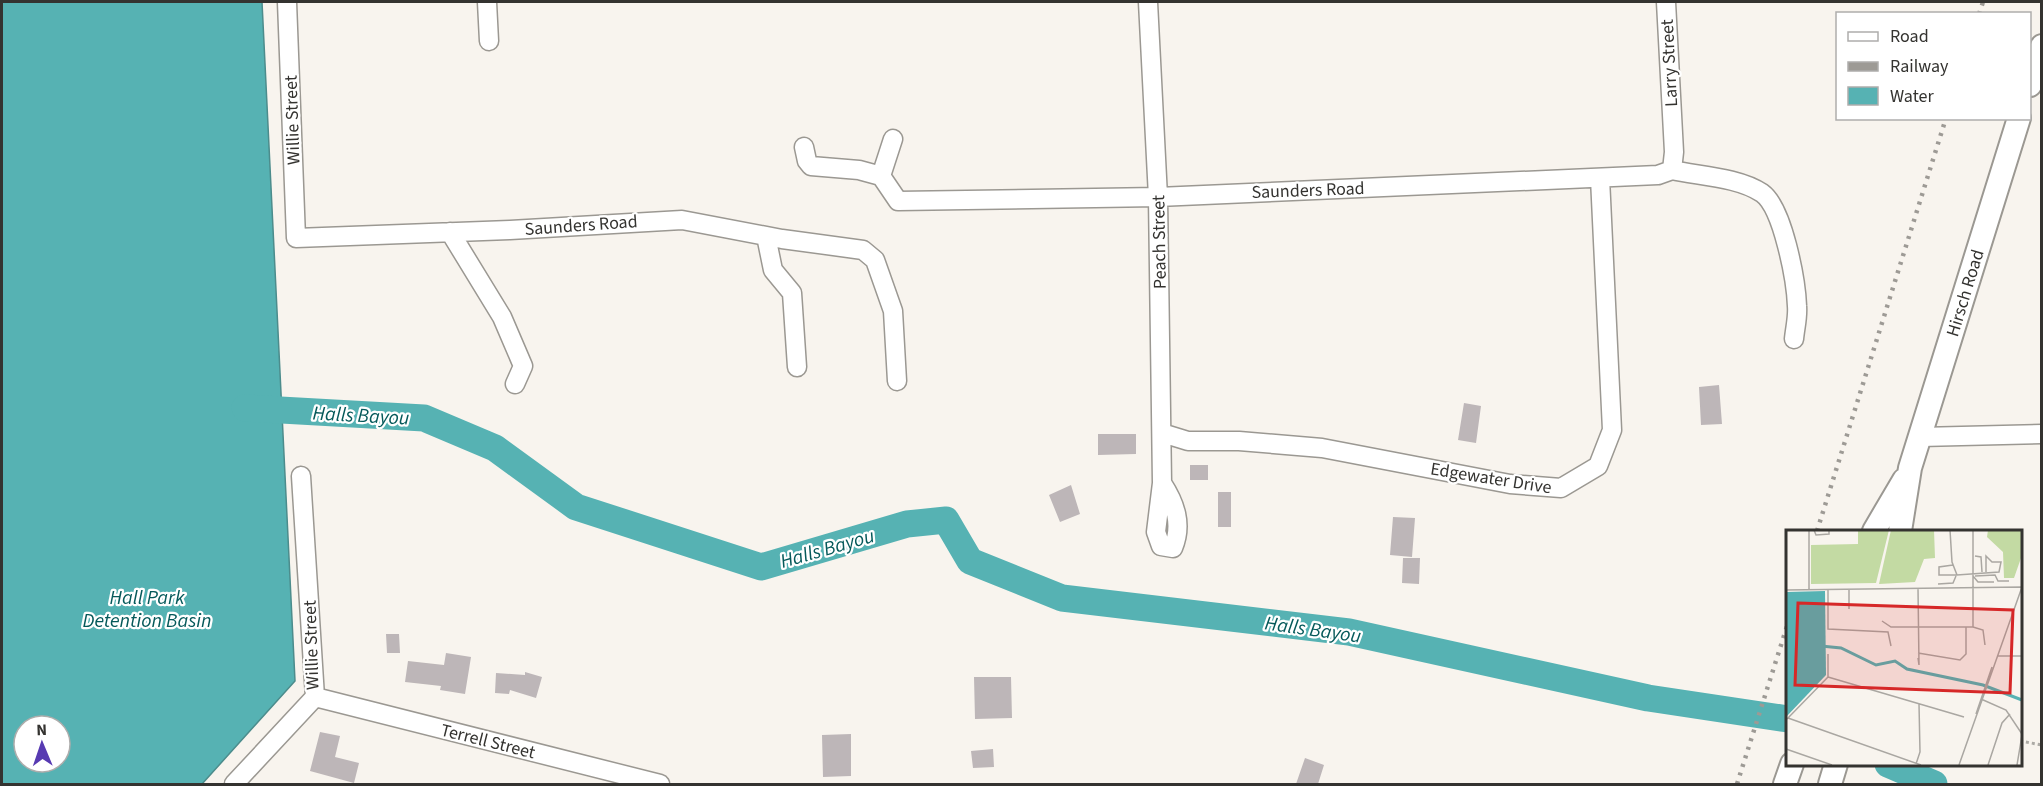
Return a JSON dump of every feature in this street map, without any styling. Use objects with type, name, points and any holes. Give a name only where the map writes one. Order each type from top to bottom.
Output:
[{"type":"main road","points":[[2031,81],[2042,46]]},
{"type":"main road","name":"Hirsch Road","points":[[1900,530],[1910,468],[2018,120]]},
{"type":"main road","name":"Hirsch Road","points":[[1875,530],[1910,468]]},
{"type":"main road","points":[[1785,784],[1792,765]]},
{"type":"main road","points":[[1830,784],[1836,765]]},
{"type":"street","name":"Willie Street","points":[[287,2],[296,238]]},
{"type":"street","points":[[487,2],[489,41]]},
{"type":"street","name":"Peach Street","points":[[1148,2],[1158,197],[1162,483]]},
{"type":"street","name":"Larry Street","points":[[1666,2],[1672,170]]},
{"type":"street","points":[[804,147],[807,161],[811,166],[859,170],[881,176],[893,139]]},
{"type":"street","name":"Saunders Road","points":[[881,176],[898,201],[1158,197],[1658,175],[1672,170]]},
{"type":"street","points":[[1672,170],[1738,183],[1761,192],[1771,202],[1786,247],[1798,307],[1794,339]]},
{"type":"street","name":"Edgewater Drive","points":[[1162,434],[1188,441],[1239,441],[1322,448],[1510,484],[1561,488],[1598,465],[1612,430],[1600,178]]},
{"type":"street","name":"Saunders Road","points":[[296,238],[682,220],[766,236],[863,250],[875,260],[893,311],[897,381]]},
{"type":"street","points":[[450,232],[502,318],[523,366],[515,384]]},
{"type":"street","points":[[766,236],[773,270],[792,294],[796,367]]},
{"type":"street","points":[[1920,437],[2042,434]]},
{"type":"street","name":"Willie Street","points":[[234,784],[315,697],[301,476]]},
{"type":"street","name":"Terrell Street","points":[[315,697],[660,784]]},
{"type":"path","points":[[2022,741],[2042,745]]},
{"type":"water","name":"Hall Park Detention Basin","points":[[2,2],[262,2],[295,681],[202,784],[2,784]]},
{"type":"building","points":[[1719,385],[1722,424],[1701,425],[1699,387]]},
{"type":"building","points":[[1464,403],[1481,406],[1476,443],[1458,440]]},
{"type":"building","points":[[1098,434],[1136,434],[1136,454],[1098,455]]},
{"type":"building","points":[[1190,465],[1208,465],[1208,480],[1190,480]]},
{"type":"building","points":[[1071,485],[1080,514],[1060,522],[1049,495]]},
{"type":"building","points":[[1218,492],[1231,492],[1231,527],[1218,527]]},
{"type":"building","points":[[1393,517],[1415,518],[1412,557],[1390,555]]},
{"type":"building","points":[[1403,558],[1420,558],[1419,584],[1402,583]]},
{"type":"building","points":[[386,634],[399,634],[400,653],[387,653]]},
{"type":"building","points":[[446,653],[471,657],[465,694],[440,690],[441,686],[405,682],[408,661],[444,665]]},
{"type":"building","points":[[525,672],[542,677],[536,698],[510,690],[509,694],[495,693],[496,673],[525,675]]},
{"type":"building","points":[[974,677],[1011,677],[1012,718],[975,719]]},
{"type":"building","points":[[320,732],[340,736],[335,757],[359,763],[354,783],[310,771]]},
{"type":"building","points":[[851,734],[851,776],[823,777],[822,735]]},
{"type":"building","points":[[993,749],[994,767],[973,768],[971,751]]},
{"type":"building","points":[[1305,758],[1324,765],[1318,784],[1296,784]]},
{"type":"waterway","name":"Halls Bayou","points":[[245,408],[424,418],[495,448],[576,507],[761,567],[907,524],[946,520],[970,561],[1062,598],[1349,632],[1648,698],[1786,719]]},
{"type":"waterway","name":"Halls Bayou","points":[[1890,765],[1934,784]]},
{"type":"railway","points":[[1980,12],[1983,2]]},
{"type":"railway","points":[[1817,530],[1945,120]]},
{"type":"railway","points":[[1737,784],[1786,629]]}]
